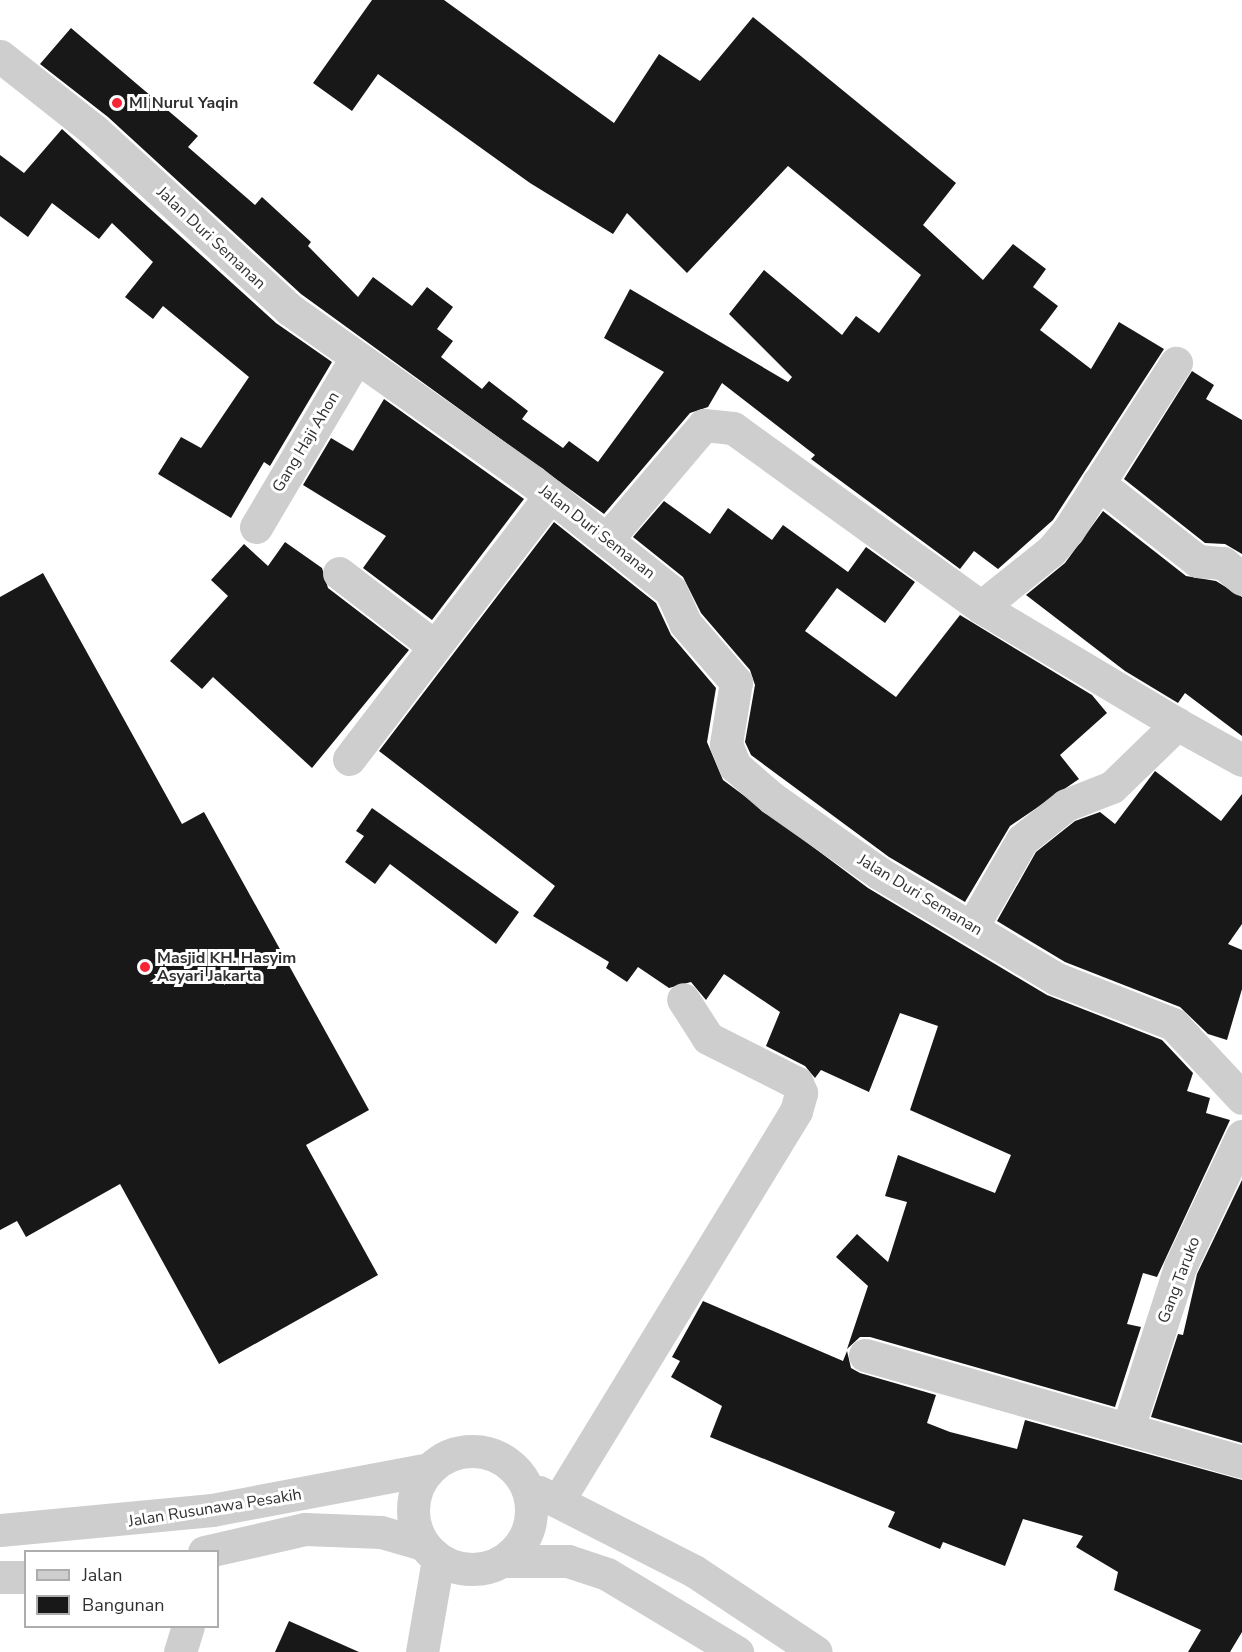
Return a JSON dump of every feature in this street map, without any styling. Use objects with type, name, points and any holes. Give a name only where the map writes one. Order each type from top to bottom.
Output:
[{"type":"street","name":"Jalan Duri Semanan","points":[[0,56],[95,131],[289,309],[551,495],[608,538],[670,591],[685,623],[736,682],[726,744],[735,766],[806,824],[1057,979],[1173,1024],[1242,1098]]},
{"type":"street","name":"Gang Haji Ahon","points":[[256,527],[356,358]]},
{"type":"street","points":[[981,607],[1051,551],[1176,363]]},
{"type":"street","points":[[608,538],[704,425],[733,428],[981,607],[1242,760]]},
{"type":"street","points":[[1098,483],[1198,561],[1223,563],[1242,579]]},
{"type":"street","points":[[349,759],[433,645],[551,495]]},
{"type":"street","points":[[339,573],[433,645]]},
{"type":"street","points":[[972,927],[1022,840],[1066,805],[1112,787],[1178,724]]},
{"type":"street","points":[[558,1501],[796,1111],[801,1093],[797,1083],[708,1038],[683,999]]},
{"type":"street","name":"Gang Taruko","points":[[1128,1428],[1180,1267],[1242,1136]]},
{"type":"street","points":[[865,1355],[1018,1402],[1128,1428],[1242,1461]]},
{"type":"street","points":[[422,1652],[430,1551],[413,1510],[429,1469],[457,1452],[491,1453],[518,1471],[527,1486],[532,1508],[528,1531],[502,1561]]},
{"type":"street","name":"Jalan Rusunawa Pesakih","points":[[0,1530],[212,1510],[429,1469]]},
{"type":"street","points":[[527,1486],[712,1582],[816,1652]]},
{"type":"street","points":[[207,1550],[212,1510]]},
{"type":"street","points":[[211,1550],[305,1529],[381,1532],[470,1570],[502,1561],[568,1561],[607,1574],[737,1652]]},
{"type":"street","points":[[0,1577],[24,1577]]},
{"type":"street","points":[[180,1652],[188,1628]]},
{"type":"building","points":[[372,0],[444,0],[614,123],[659,54],[700,81],[753,17],[956,183],[923,225],[983,280],[1013,244],[1046,269],[1033,287],[1058,306],[1040,330],[1091,369],[1119,322],[1164,349],[1053,520],[998,569],[974,551],[960,569],[811,459],[815,455],[722,383],[708,407],[690,413],[604,514],[301,294],[108,117],[40,64],[71,28],[198,136],[188,147],[255,205],[262,197],[311,242],[308,246],[358,297],[373,277],[412,306],[427,287],[453,307],[437,329],[453,341],[441,357],[482,389],[489,381],[528,411],[522,419],[563,448],[569,441],[598,462],[664,372],[604,338],[630,289],[788,382],[792,377],[729,314],[764,270],[842,335],[856,316],[879,333],[921,275],[788,166],[687,273],[627,213],[613,234],[530,183],[378,74],[352,111],[313,83]]},
{"type":"building","points":[[62,129],[276,323],[332,362],[270,466],[264,462],[231,518],[158,474],[181,437],[201,448],[249,377],[163,306],[153,319],[125,297],[153,262],[112,223],[99,239],[52,203],[28,237],[0,216],[0,155],[24,173]]},
{"type":"building","points":[[1192,371],[1214,385],[1206,399],[1242,420],[1242,554],[1225,544],[1205,543],[1124,479]]},
{"type":"building","points":[[384,399],[524,499],[432,620],[363,568],[386,536],[303,485],[331,438],[353,451]]},
{"type":"building","points":[[664,501],[710,534],[728,508],[772,540],[783,525],[848,572],[866,547],[915,582],[885,623],[837,588],[805,631],[896,697],[960,615],[1092,695],[1107,713],[1060,755],[1079,779],[1010,826],[965,902],[889,857],[751,755],[745,742],[755,685],[750,670],[701,613],[683,577],[633,537]]},
{"type":"building","points":[[1103,511],[1186,576],[1216,581],[1242,597],[1242,736],[1185,693],[1178,703],[1125,671],[1026,595],[1065,563]]},
{"type":"building","points":[[554,522],[656,603],[671,635],[716,688],[707,742],[723,780],[868,888],[1047,995],[1162,1040],[1193,1073],[1187,1091],[1210,1098],[1206,1113],[1230,1120],[1157,1277],[1143,1273],[1127,1324],[1141,1327],[1115,1407],[870,1337],[860,1337],[847,1349],[868,1286],[836,1257],[857,1234],[888,1262],[907,1202],[885,1196],[898,1155],[995,1193],[1011,1155],[910,1110],[938,1026],[900,1013],[869,1092],[821,1070],[815,1078],[805,1066],[766,1046],[780,1012],[724,974],[706,1000],[691,982],[669,988],[638,967],[627,982],[606,968],[609,962],[533,916],[555,886],[379,751]]},
{"type":"building","points":[[285,542],[322,568],[328,588],[409,650],[312,768],[213,677],[202,689],[170,661],[228,596],[211,580],[244,544],[268,566]]},
{"type":"building","name":"Masjid KH. Hasyim Asyari Jakarta","points":[[43,573],[182,824],[204,812],[369,1110],[306,1145],[378,1275],[219,1364],[120,1184],[26,1237],[17,1221],[0,1230],[0,597]]},
{"type":"building","points":[[1155,771],[1221,821],[1242,794],[1242,924],[1228,944],[1242,950],[1242,989],[1227,1040],[1208,1034],[1180,1007],[1065,962],[997,921],[1036,852],[1075,821],[1100,812],[1115,824]]},
{"type":"building","points":[[372,808],[519,912],[496,944],[390,864],[375,884],[345,862],[364,836],[356,831]]},
{"type":"building","points":[[1242,1180],[1242,1443],[1151,1417],[1178,1334],[1183,1335],[1197,1274]]},
{"type":"building","points":[[703,1301],[843,1361],[847,1351],[851,1368],[860,1373],[936,1395],[927,1423],[950,1432],[1017,1449],[1025,1420],[1242,1480],[1242,1632],[1230,1652],[1188,1652],[1201,1630],[1114,1590],[1118,1572],[1076,1547],[1083,1536],[1023,1519],[1005,1566],[943,1542],[940,1549],[888,1527],[895,1512],[710,1437],[722,1406],[671,1377],[680,1361],[672,1357]]},
{"type":"building","points":[[289,1621],[359,1652],[275,1652]]},
{"type":"place","name":"MI Nurul Yaqin","points":[[117,103]]},
{"type":"place","name":"Masjid KH. Hasyim Asyari Jakarta","points":[[145,967]]}]
